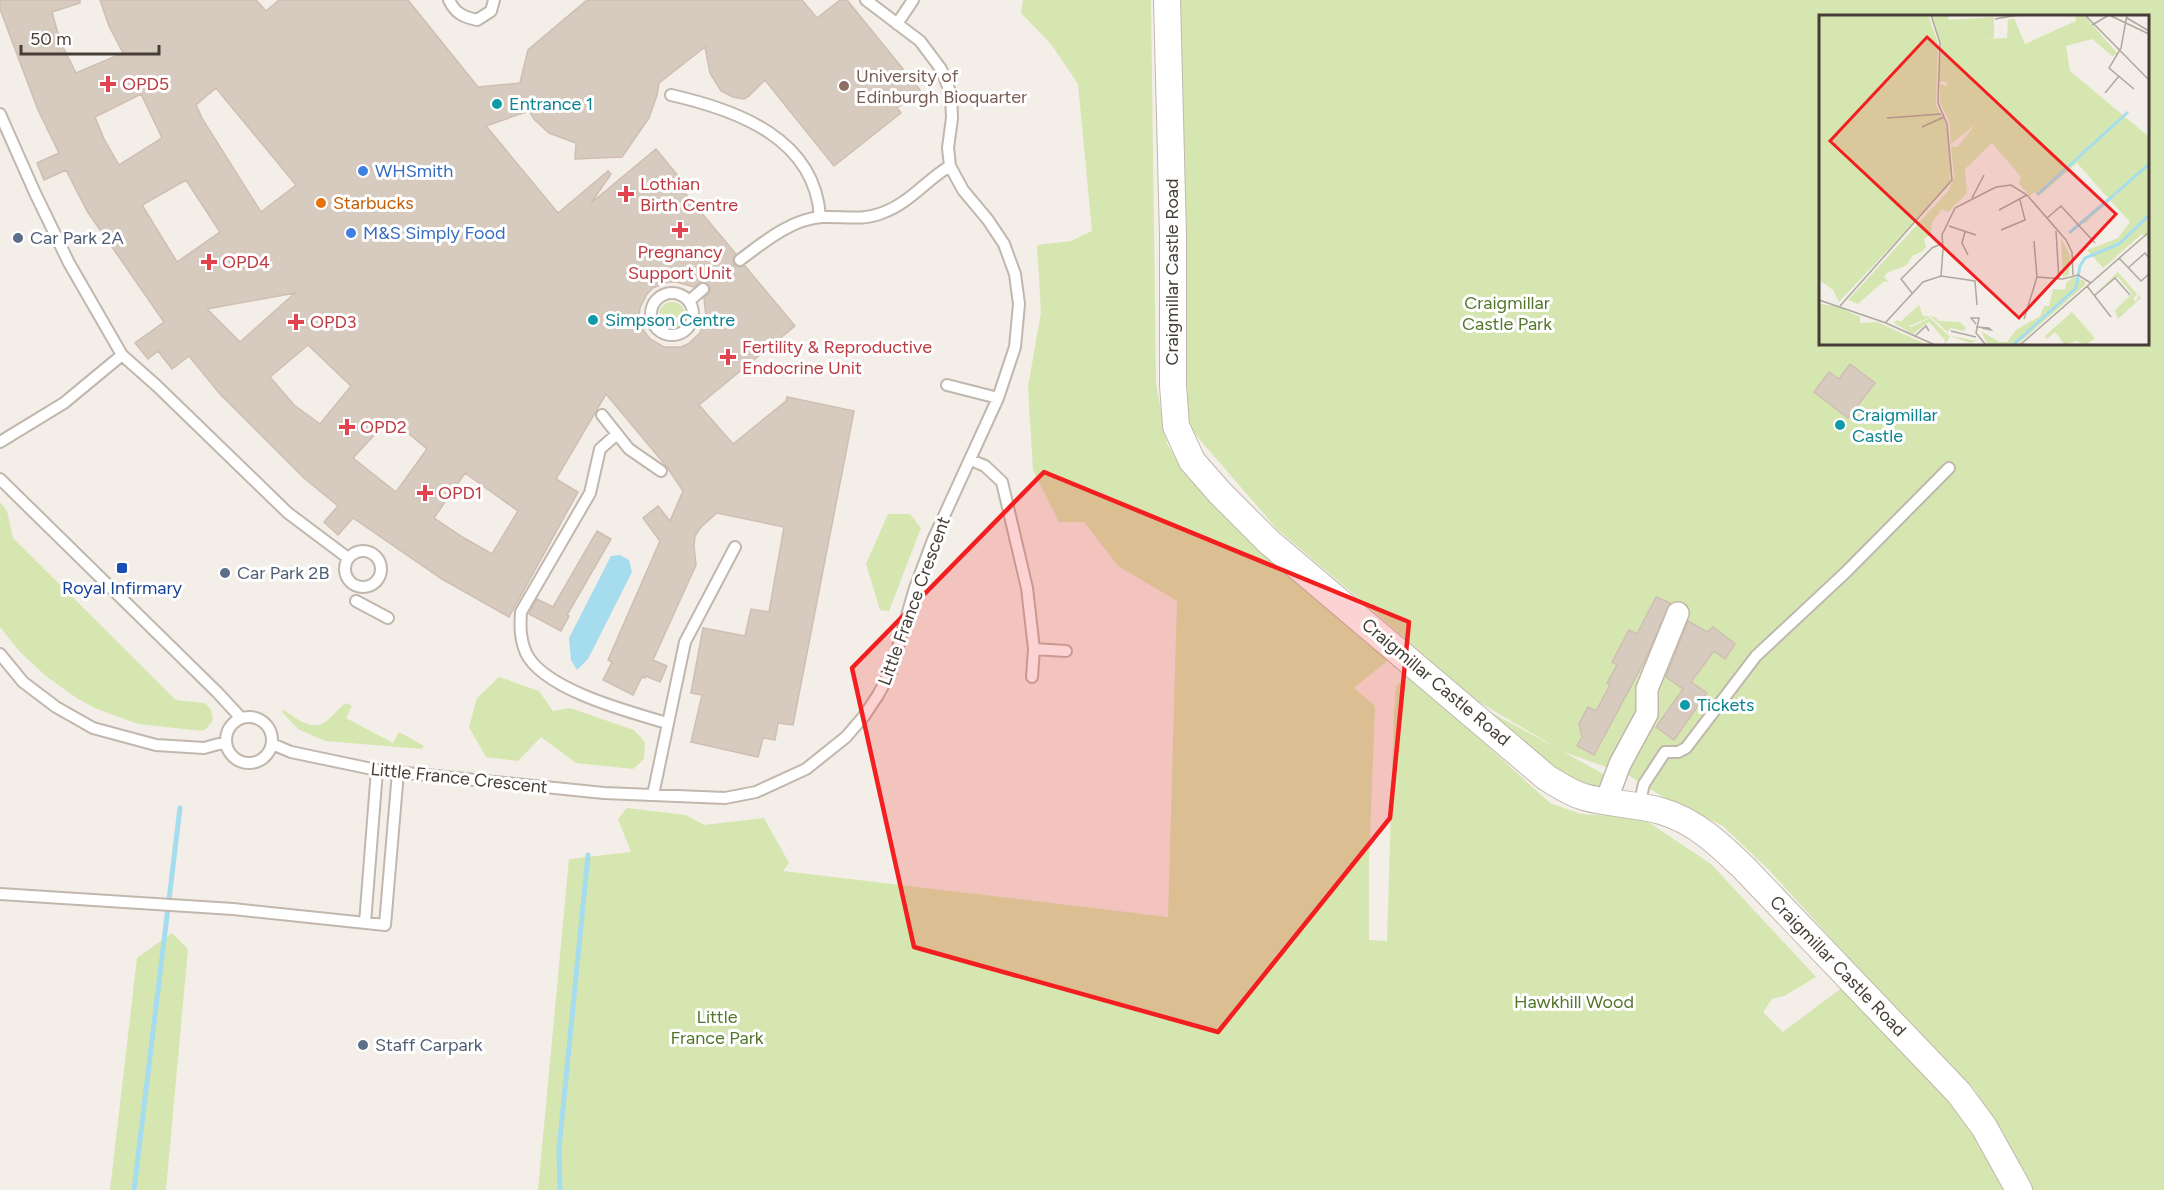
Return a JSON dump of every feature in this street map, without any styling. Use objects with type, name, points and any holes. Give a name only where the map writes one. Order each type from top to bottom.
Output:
[{"type":"street","name":"Craigmillar Castle Road","points":[[1167,0],[1173,235],[1173,385],[1176,426],[1192,461],[1269,542],[1547,778],[1583,797],[1639,806],[1687,821],[1744,868],[1959,1093],[1984,1127],[2019,1190]]},
{"type":"street","points":[[1606,801],[1620,764],[1647,714],[1647,689],[1678,613]]},
{"type":"lane","points":[[449,0],[452,7],[463,17],[477,20],[491,11],[494,0]]},
{"type":"lane","name":"Little France Crescent","points":[[272,744],[291,752],[377,770],[587,791],[725,798],[756,792],[806,769],[846,737],[878,695],[891,671],[915,588],[933,540],[998,398],[1015,348],[1019,304],[1015,274],[1004,244],[963,190],[950,166],[948,148],[952,118],[951,94],[941,69],[920,41],[866,0]]},
{"type":"lane","points":[[897,24],[913,0]]},
{"type":"lane","points":[[671,95],[731,112],[757,124],[778,138],[801,164],[815,187],[820,217]]},
{"type":"lane","points":[[0,114],[34,193],[69,263],[122,355],[288,513],[348,558]]},
{"type":"lane","points":[[740,260],[766,240],[794,224],[820,217],[857,219],[898,207],[919,192],[937,173],[950,166]]},
{"type":"lane","points":[[689,301],[703,289]]},
{"type":"lane","points":[[669,293],[689,301],[694,315],[688,328],[676,336],[668,335],[656,328],[651,314],[656,301],[669,293]]},
{"type":"lane","points":[[0,442],[64,403],[122,355]]},
{"type":"lane","points":[[946,385],[998,398]]},
{"type":"lane","points":[[602,415],[629,449],[662,471]]},
{"type":"lane","points":[[617,434],[600,449],[590,492],[521,612],[520,635],[527,654],[535,666],[575,692],[668,723]]},
{"type":"lane","points":[[971,460],[985,466],[1002,482],[1027,588],[1034,649],[1032,677]]},
{"type":"lane","points":[[1639,806],[1644,784],[1665,752],[1678,752],[1686,748],[1756,656],[1846,572],[1949,468]]},
{"type":"lane","points":[[0,479],[242,718]]},
{"type":"lane","points":[[653,795],[685,642],[735,547]]},
{"type":"lane","points":[[356,601],[388,618]]},
{"type":"lane","points":[[1034,649],[1066,651]]},
{"type":"lane","points":[[0,654],[23,682],[56,707],[93,728],[156,745],[204,748],[226,742]]},
{"type":"lane","points":[[256,717],[265,723],[271,732],[272,744],[268,753],[259,760],[248,763],[237,760],[229,752],[226,742],[228,730],[234,722],[242,718],[256,717]]},
{"type":"lane","points":[[365,923],[377,770]]},
{"type":"lane","points":[[0,894],[191,906],[385,925],[398,772]]},
{"type":"highlighted area","points":[[1044,472],[1409,622],[1390,818],[1218,1032],[914,947],[852,668]]},
{"type":"green space","points":[[1023,0],[1151,0],[1156,383],[1167,444],[1198,489],[1392,657],[1354,688],[1375,706],[1369,863],[1369,940],[1387,941],[1396,686],[1409,675],[1550,803],[1581,814],[1642,818],[1711,864],[1816,977],[1784,996],[1772,999],[1763,1012],[1783,1032],[1843,987],[1980,1131],[2003,1190],[538,1190],[569,859],[631,852],[618,819],[627,808],[686,815],[704,825],[764,818],[789,863],[783,871],[1168,917],[1177,601],[1118,566],[1084,522],[1059,522],[1033,470],[1028,387],[1041,312],[1037,245],[1071,241],[1092,231],[1078,84],[1051,44],[1021,13]]},
{"type":"green space","name":"Craigmillar Castle Park","points":[[1180,0],[2164,0],[2164,1190],[2027,1190],[1975,1090],[1848,957],[1770,871],[1723,826],[1660,795],[1628,775],[1564,752],[1605,775],[1596,790],[1578,787],[1472,702],[1562,751],[1472,698],[1277,529],[1188,426]]},
{"type":"green space","points":[[672,302],[681,306],[685,315],[681,324],[672,328],[663,324],[659,315],[663,306]]},
{"type":"green space","points":[[0,502],[7,511],[13,538],[176,700],[205,703],[211,709],[213,720],[206,729],[202,731],[138,724],[97,709],[78,699],[47,677],[20,652],[0,627]]},
{"type":"green space","points":[[888,514],[910,514],[921,528],[889,611],[880,610],[866,564]]},
{"type":"green space","points":[[499,677],[539,691],[553,711],[570,708],[634,730],[645,742],[644,759],[633,769],[576,763],[541,737],[518,761],[486,757],[469,727],[477,698]]},
{"type":"green space","points":[[346,703],[352,706],[346,718],[393,743],[399,732],[424,746],[422,749],[325,741],[298,729],[282,712],[284,710],[305,723],[317,725],[328,720]]},
{"type":"green space","points":[[172,933],[188,949],[166,1190],[110,1190],[137,958]]},
{"type":"water","points":[[620,555],[629,560],[632,572],[588,659],[577,670],[571,660],[569,638],[611,556]]},
{"type":"building","points":[[0,0],[80,0],[80,3],[52,12],[60,41],[76,73],[123,53],[109,26],[100,0],[256,0],[266,11],[279,0],[408,0],[478,87],[520,83],[528,50],[587,0],[802,0],[817,18],[840,0],[847,0],[920,90],[897,108],[901,113],[834,166],[765,80],[744,99],[721,91],[710,73],[705,47],[659,83],[649,118],[622,157],[575,159],[576,143],[549,133],[529,111],[486,126],[558,213],[608,171],[611,174],[591,203],[656,149],[684,183],[680,187],[736,254],[733,260],[734,265],[745,266],[795,326],[699,405],[733,444],[786,401],[787,397],[854,411],[793,725],[778,723],[775,740],[763,738],[758,757],[691,742],[702,695],[691,693],[703,628],[745,636],[751,609],[769,612],[784,527],[717,513],[701,527],[695,536],[696,565],[653,660],[667,666],[660,682],[646,676],[642,677],[633,695],[603,680],[612,662],[608,660],[660,541],[643,518],[658,506],[670,521],[683,491],[667,467],[606,394],[556,479],[578,492],[509,617],[442,579],[353,518],[338,535],[324,522],[338,506],[304,478],[220,394],[189,356],[172,369],[158,351],[148,359],[135,343],[164,322],[87,211],[66,170],[44,180],[37,163],[59,153],[38,110],[0,9]],"holes":[[[216,88],[296,185],[261,212],[203,120],[196,105]],[[141,94],[162,138],[119,165],[95,117]],[[186,180],[220,232],[177,262],[142,205]],[[668,282],[694,287],[705,282],[710,287],[710,292],[704,298],[706,317],[700,333],[681,347],[664,347],[650,339],[639,317],[640,308],[653,288]],[[295,293],[240,342],[207,309]],[[308,345],[351,386],[320,424],[294,405],[270,377]],[[390,418],[427,449],[396,492],[353,458]],[[465,473],[518,511],[492,554],[434,518]]]},
{"type":"building","points":[[1850,364],[1875,383],[1848,418],[1814,392],[1829,372],[1839,379]]},
{"type":"building","points":[[597,531],[611,539],[567,615],[569,616],[561,631],[529,614],[537,599],[553,607]]},
{"type":"building","points":[[1656,597],[1670,603],[1644,662],[1594,755],[1577,746],[1582,737],[1579,724],[1588,707],[1596,711],[1610,685],[1607,683],[1617,665],[1612,662],[1629,630],[1637,634]]},
{"type":"building","points":[[1688,621],[1707,632],[1713,627],[1735,644],[1725,659],[1714,651],[1691,682],[1707,693],[1674,740],[1656,727],[1683,689],[1666,677]]},
{"type":"waterway","points":[[134,1190],[180,808]]},
{"type":"waterway","points":[[560,1190],[559,1149],[588,855]]},
{"type":"place","name":"OPD5","points":[[108,84]]},
{"type":"place","name":"University of Edinburgh Bioquarter","points":[[844,86]]},
{"type":"place","name":"Entrance 1","points":[[497,104]]},
{"type":"place","name":"WHSmith","points":[[363,171]]},
{"type":"place","name":"Lothian Birth Centre","points":[[626,194]]},
{"type":"place","name":"Starbucks","points":[[321,203]]},
{"type":"place","name":"Pregnancy Support Unit","points":[[680,230]]},
{"type":"place","name":"M&S Simply Food","points":[[351,233]]},
{"type":"place","name":"Car Park 2A","points":[[18,238]]},
{"type":"place","name":"OPD4","points":[[209,262]]},
{"type":"place","name":"Simpson Centre","points":[[593,320]]},
{"type":"place","name":"OPD3","points":[[296,322]]},
{"type":"place","name":"Fertility & Reproductive Endocrine Unit","points":[[728,357]]},
{"type":"place","name":"Craigmillar Castle","points":[[1840,425]]},
{"type":"place","name":"OPD2","points":[[347,427]]},
{"type":"place","name":"OPD1","points":[[425,493]]},
{"type":"place","name":"Royal Infirmary","points":[[122,568]]},
{"type":"place","name":"Car Park 2B","points":[[225,573]]},
{"type":"place","name":"Tickets","points":[[1685,705]]},
{"type":"place","name":"Staff Carpark","points":[[363,1045]]},
{"type":"park label","name":"Hawkhill Wood","points":[[1574,1002]]},
{"type":"park label","name":"Little France Park","points":[[717,1027]]}]
